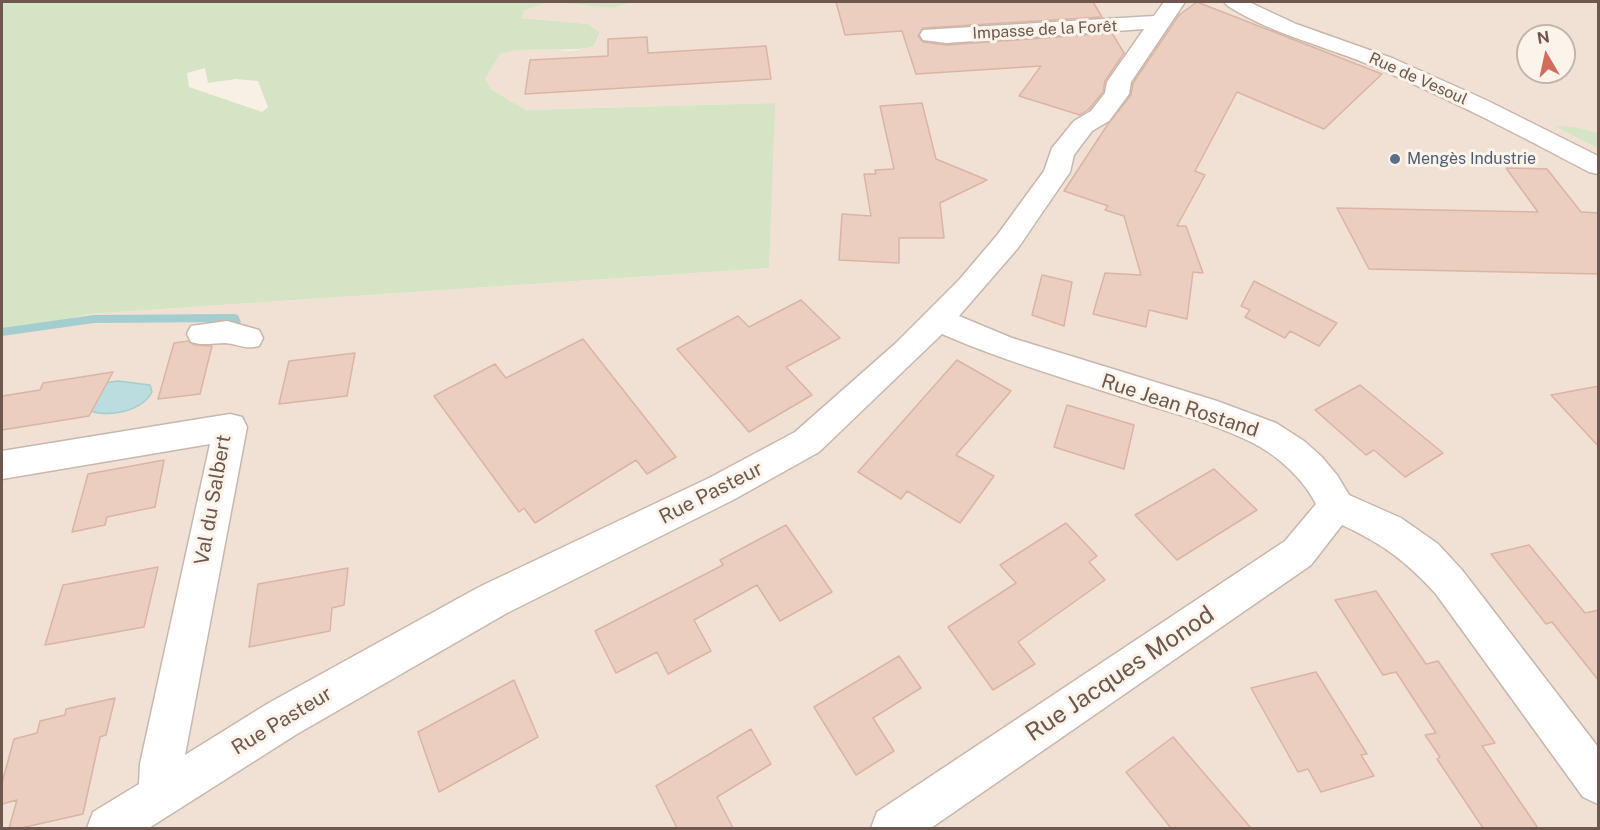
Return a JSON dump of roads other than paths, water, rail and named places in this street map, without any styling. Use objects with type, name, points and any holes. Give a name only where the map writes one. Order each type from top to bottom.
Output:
[{"type":"street","name":"Rue de Vesoul","points":[[1234,2],[1324,42],[1351,49],[1491,112],[1599,166]]},
{"type":"street","points":[[1260,2],[1334,36],[1351,49]]},
{"type":"street","name":"Impasse de la Forêt","points":[[931,35],[946,36],[1166,12]]},
{"type":"street","name":"Rue Pasteur","points":[[109,828],[282,719],[391,656],[493,600],[721,489],[807,442],[938,320],[1008,241],[1057,172],[1061,154],[1080,129],[1100,116],[1117,94],[1119,82],[1166,12]]},
{"type":"street","name":"Rue Jean Rostand","points":[[938,320],[1002,347],[1217,414],[1264,433],[1310,466],[1336,506]]},
{"type":"street","points":[[202,334],[227,332],[248,338]]},
{"type":"street","name":"Val du Salbert","points":[[2,465],[230,427],[162,764],[160,776],[162,795]]},
{"type":"street","points":[[1336,506],[1388,529],[1425,556],[1449,582],[1599,782]]},
{"type":"street","name":"Rue Jacques Monod","points":[[893,828],[1298,553],[1336,506]]},
{"type":"water","points":[[118,381],[150,385],[152,392],[140,404],[123,412],[105,413],[88,410],[104,383]]},
{"type":"waterway","points":[[2,332],[94,319],[234,318],[235,322]]},
{"type":"place","name":"Mengès Industrie","points":[[1395,159]]}]
